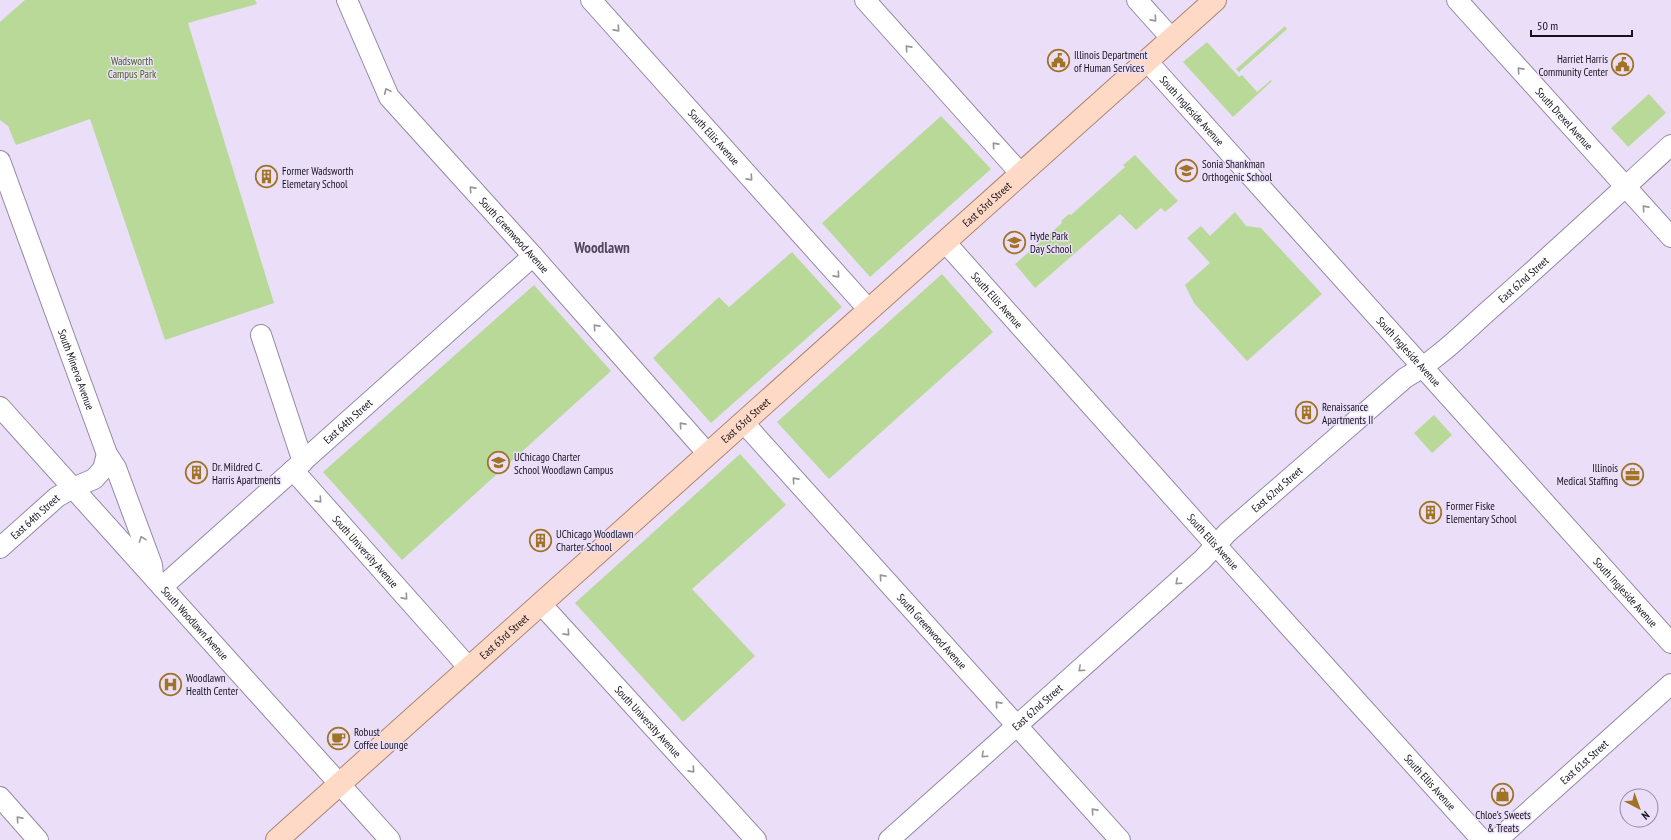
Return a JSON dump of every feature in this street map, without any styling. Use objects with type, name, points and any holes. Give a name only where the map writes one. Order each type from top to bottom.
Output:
[{"type":"main road","name":"East 63rd Street","points":[[277,840],[1215,0]]},
{"type":"street","name":"South Greenwood Avenue","points":[[347,0],[389,97],[533,256],[708,454]]},
{"type":"street","name":"South Ellis Avenue","points":[[591,0],[869,310]]},
{"type":"street","points":[[864,0],[1021,174]]},
{"type":"street","points":[[1137,0],[1172,39]]},
{"type":"street","name":"South Drexel Avenue","points":[[1457,0],[1671,237]]},
{"type":"street","name":"South Ingleside Avenue","points":[[1147,61],[1671,643]]},
{"type":"street","name":"East 62nd Street","points":[[889,840],[1202,560],[1228,532],[1405,378],[1423,368],[1671,145]]},
{"type":"street","name":"South Minerva Avenue","points":[[0,160],[108,454],[116,468],[157,582]]},
{"type":"street","name":"South Ellis Avenue","points":[[945,242],[1482,840]]},
{"type":"street","name":"East 64th Street","points":[[157,582],[298,466],[533,256]]},
{"type":"street","name":"South University Avenue","points":[[261,335],[298,466],[469,668]]},
{"type":"street","name":"South Woodlawn Avenue","points":[[0,407],[390,840]]},
{"type":"street","name":"South Greenwood Avenue","points":[[743,422],[1120,840]]},
{"type":"street","name":"East 64th Street","points":[[0,548],[58,497],[73,488],[94,479],[103,469],[108,454]]},
{"type":"street","name":"South University Avenue","points":[[540,604],[756,840]]},
{"type":"street","name":"East 61st Street","points":[[1497,840],[1671,684]]},
{"type":"street","points":[[0,797],[38,840]]},
{"type":"green space","name":"Wadsworth Campus Park","points":[[25,0],[255,0],[257,4],[188,23],[274,303],[165,340],[90,119],[16,145],[8,126],[0,120],[0,22]]},
{"type":"green space","points":[[1285,26],[1287,29],[1239,72],[1236,69]]},
{"type":"green space","points":[[1207,42],[1239,77],[1242,75],[1257,92],[1271,80],[1272,81],[1233,117],[1183,62]]},
{"type":"green space","points":[[1649,94],[1666,113],[1628,147],[1611,128]]},
{"type":"green space","points":[[941,116],[991,169],[870,277],[822,223]]},
{"type":"green space","points":[[1135,155],[1178,201],[1165,212],[1161,208],[1136,230],[1120,214],[1035,288],[1015,264],[1062,223],[1061,221],[1069,214],[1071,215],[1125,167],[1123,165]]},
{"type":"green space","points":[[1235,212],[1246,226],[1261,228],[1322,294],[1247,361],[1194,303],[1185,285],[1210,263],[1187,238],[1201,226],[1210,236]]},
{"type":"green space","points":[[792,252],[842,307],[711,423],[653,358],[719,297],[729,307]]},
{"type":"green space","points":[[942,274],[993,332],[829,479],[777,422]]},
{"type":"green space","points":[[534,285],[611,371],[402,560],[323,472]]},
{"type":"green space","points":[[1434,415],[1452,435],[1432,453],[1414,433]]},
{"type":"green space","points":[[740,454],[786,505],[692,589],[755,656],[683,722],[575,603]]},
{"type":"place","name":"Illinois Department of Human Services","points":[[1058,61]]},
{"type":"place","name":"Harriet Harris Community Center","points":[[1623,65]]},
{"type":"place","name":"Sonia Shankman Orthogenic School","points":[[1187,170]]},
{"type":"place","name":"Former Wadsworth Elemetary School","points":[[266,177]]},
{"type":"place","name":"Hyde Park Day School","points":[[1015,242]]},
{"type":"place","name":"Renaissance Apartments II","points":[[1307,413]]},
{"type":"place","name":"UChicago Charter School Woodlawn Campus","points":[[498,463]]},
{"type":"place","name":"Dr. Mildred C. Harris Apartments","points":[[196,473]]},
{"type":"place","name":"Illinois Medical Staffing","points":[[1633,474]]},
{"type":"place","name":"Former Fiske Elementary School","points":[[1431,512]]},
{"type":"place","name":"UChicago Woodlawn Charter School","points":[[541,540]]},
{"type":"place","name":"Woodlawn Health Center","points":[[171,684]]},
{"type":"place","name":"Robust Coffee Lounge","points":[[339,738]]},
{"type":"place","name":"Chloe’s Sweets & Treats","points":[[1503,795]]},
{"type":"district","name":"Woodlawn","points":[[602,248]]}]
